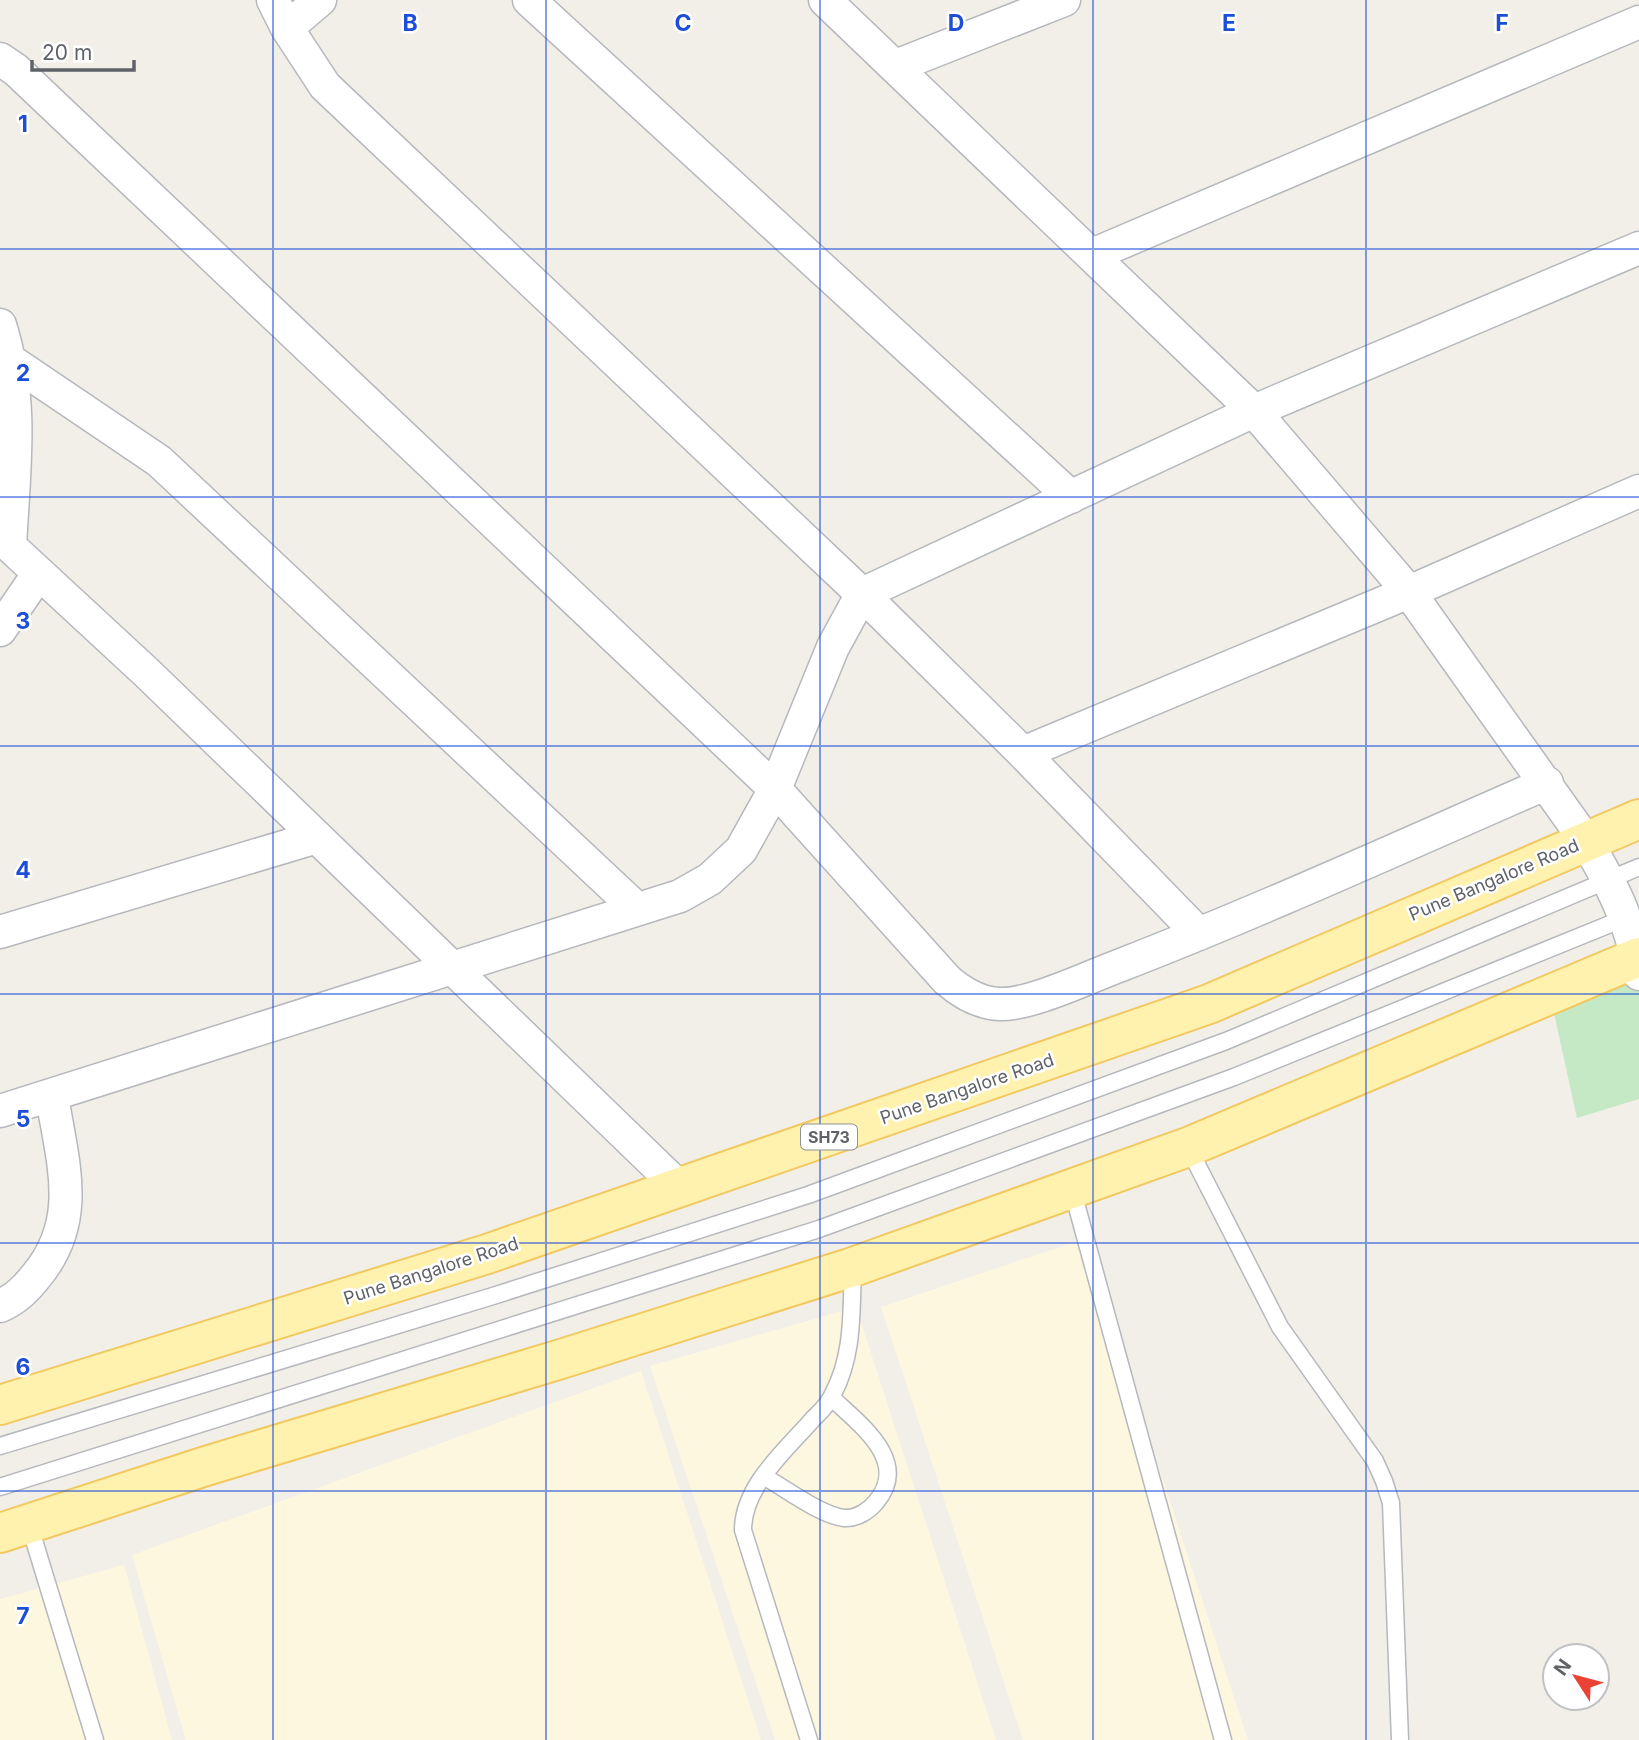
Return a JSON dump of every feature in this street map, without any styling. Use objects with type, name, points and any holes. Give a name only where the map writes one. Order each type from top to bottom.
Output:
[{"type":"main road","name":"Pune Bangalore Road","points":[[0,1405],[487,1254],[1209,1004],[1639,819]]},
{"type":"main road","points":[[14,1528],[206,1466],[385,1414],[853,1267],[1188,1147],[1638,963]]},
{"type":"street","points":[[273,0],[287,28],[325,86],[862,594],[1023,753],[1199,934]]},
{"type":"street","points":[[287,28],[320,0]]},
{"type":"street","points":[[529,0],[1071,496]]},
{"type":"street","points":[[825,0],[1254,411],[1409,592],[1547,783],[1633,915],[1638,963]]},
{"type":"street","points":[[896,66],[1064,0]]},
{"type":"street","points":[[1092,255],[1639,22]]},
{"type":"street","points":[[0,59],[37,89],[775,789],[960,992],[1001,1004],[1039,997],[1199,934],[1547,783]]},
{"type":"street","points":[[0,1111],[680,896],[710,879],[741,850],[775,789],[832,647],[862,594],[1254,411],[1639,248]]},
{"type":"street","points":[[0,325],[11,361],[17,420],[5,542],[317,837],[679,1187]]},
{"type":"street","points":[[11,361],[159,461],[637,909]]},
{"type":"street","points":[[1023,753],[1409,592],[1639,491]]},
{"type":"street","points":[[0,630],[39,573]]},
{"type":"street","points":[[0,932],[317,837]]},
{"type":"street","points":[[0,1306],[14,1300],[46,1265],[62,1233],[68,1199],[52,1096]]},
{"type":"lane","points":[[0,1446],[493,1296],[808,1195],[1226,1041],[1639,867]]},
{"type":"lane","points":[[0,1486],[819,1230],[1234,1077],[1633,915]]},
{"type":"lane","points":[[1188,1147],[1280,1327],[1375,1461],[1384,1481],[1391,1503],[1400,1740]]},
{"type":"lane","points":[[1072,1187],[1223,1740]]},
{"type":"lane","points":[[809,1740],[743,1530],[743,1517],[763,1476],[832,1398],[844,1370],[851,1343],[853,1267]]},
{"type":"lane","points":[[763,1476],[825,1512],[844,1518],[858,1517],[876,1503],[887,1483],[888,1465],[880,1446],[832,1398]]},
{"type":"lane","points":[[14,1528],[95,1740]]},
{"type":"shaded area","points":[[1084,1239],[1248,1740],[1023,1740],[881,1307]]},
{"type":"shaded area","points":[[856,1307],[996,1740],[775,1740],[650,1366]]},
{"type":"shaded area","points":[[641,1371],[761,1740],[186,1740],[132,1555]]},
{"type":"shaded area","points":[[124,1565],[172,1740],[0,1740],[0,1599]]},
{"type":"green space","points":[[1639,963],[1639,1099],[1577,1118],[1550,995]]}]
